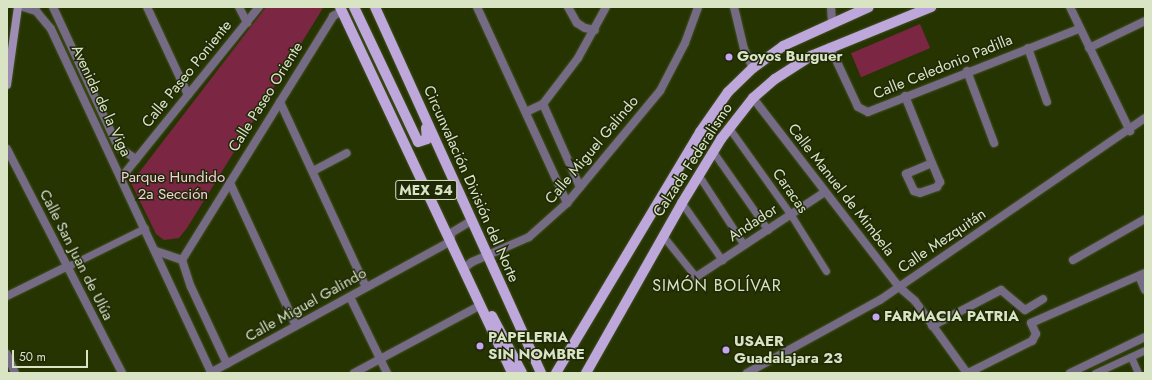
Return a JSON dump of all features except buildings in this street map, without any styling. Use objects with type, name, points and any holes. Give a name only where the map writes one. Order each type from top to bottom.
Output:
[{"type":"main road","points":[[7,85],[18,7]]},
{"type":"main road","points":[[354,7],[418,142],[423,142],[428,135],[422,120],[423,113]]},
{"type":"main road","name":"Circunvalación División del Norte","points":[[375,7],[541,373]]},
{"type":"main road","name":"Calzada Federalismo","points":[[556,373],[707,121],[728,92],[753,68],[782,46],[832,22],[869,7]]},
{"type":"main road","name":"Calzada Federalismo","points":[[586,373],[682,203],[729,128],[753,98],[787,70],[830,47],[931,7]]},
{"type":"main road","name":"MEX 54","points":[[341,9],[512,373]]},
{"type":"main road","points":[[481,305],[502,332],[522,373]]},
{"type":"street","name":"Avenida de la Viga","points":[[23,7],[36,11],[51,29],[156,251],[210,372]]},
{"type":"street","name":"Avenida de la Viga","points":[[53,7],[118,147],[136,160]]},
{"type":"street","points":[[147,7],[188,95]]},
{"type":"street","points":[[239,7],[247,23]]},
{"type":"street","name":"Calle Paseo Poniente","points":[[121,178],[260,7]]},
{"type":"street","points":[[476,7],[567,203]]},
{"type":"street","points":[[568,7],[577,23],[585,28],[595,30]]},
{"type":"street","points":[[526,112],[543,104],[578,58],[595,30],[606,7]]},
{"type":"street","name":"Calle Miguel Galindo","points":[[463,269],[539,231],[567,203],[660,91],[685,43],[698,7]]},
{"type":"street","points":[[734,7],[744,49],[753,68]]},
{"type":"street","points":[[831,7],[832,22]]},
{"type":"street","points":[[1070,7],[1130,130]]},
{"type":"street","name":"Calle Paseo Oriente","points":[[182,260],[333,16],[341,9]]},
{"type":"street","points":[[1089,48],[1145,21]]},
{"type":"street","name":"Calle Celedonio Padilla","points":[[830,47],[862,112],[868,112],[967,71],[1080,29]]},
{"type":"street","points":[[1028,48],[1047,102]]},
{"type":"street","points":[[967,71],[994,143]]},
{"type":"street","points":[[905,96],[932,163]]},
{"type":"street","name":"Calle Manuel de Mimbela","points":[[753,98],[899,287],[915,301],[968,373]]},
{"type":"street","points":[[280,102],[366,287]]},
{"type":"street","points":[[543,104],[580,187]]},
{"type":"street","name":"Calle Mezquitán","points":[[747,373],[899,287],[1130,130],[1145,118]]},
{"type":"street","name":"Caracas","points":[[729,128],[792,215],[826,271]]},
{"type":"street","name":"Calle San Juan de Ulúa","points":[[7,149],[66,267],[122,373]]},
{"type":"street","points":[[313,172],[347,153]]},
{"type":"street","points":[[714,153],[768,230]]},
{"type":"street","points":[[699,176],[744,245]]},
{"type":"street","points":[[230,182],[296,326]]},
{"type":"street","name":"Andador","points":[[696,277],[825,192]]},
{"type":"street","points":[[682,203],[722,260]]},
{"type":"street","points":[[1073,260],[1145,220]]},
{"type":"street","name":"Calle Miguel Galindo","points":[[210,372],[451,241],[451,233],[471,221]]},
{"type":"street","points":[[7,296],[145,228]]},
{"type":"street","points":[[663,236],[696,277]]},
{"type":"street","points":[[156,251],[182,260],[191,287],[227,364]]},
{"type":"street","points":[[968,373],[1032,341],[1036,334],[1031,323],[1142,275],[1145,290]]},
{"type":"street","points":[[932,326],[1001,290],[1026,310],[1043,299]]},
{"type":"street","points":[[350,296],[388,373]]},
{"type":"street","points":[[354,373],[481,305]]},
{"type":"street","points":[[1070,373],[1145,338]]},
{"type":"street","points":[[1095,373],[1145,350]]},
{"type":"street","points":[[7,354],[15,373]]},
{"type":"street","points":[[1131,357],[1138,373]]},
{"type":"green space","name":"Parque Hundido 2a Sección","points":[[266,7],[323,8],[187,228],[179,238],[164,240],[156,234],[131,183]]},
{"type":"green space","points":[[920,24],[930,48],[861,77],[851,53]]},
{"type":"place","name":"Goyos Burguer","points":[[729,57]]},
{"type":"place","name":"FARMACIA PATRIA","points":[[876,317]]},
{"type":"place","name":"PAPELERIA SIN NOMBRE","points":[[480,346]]},
{"type":"place","name":"USAER Guadalajara 23","points":[[726,350]]},
{"type":"district","name":"SIMÓN BOLÍVAR","points":[[717,286]]}]
